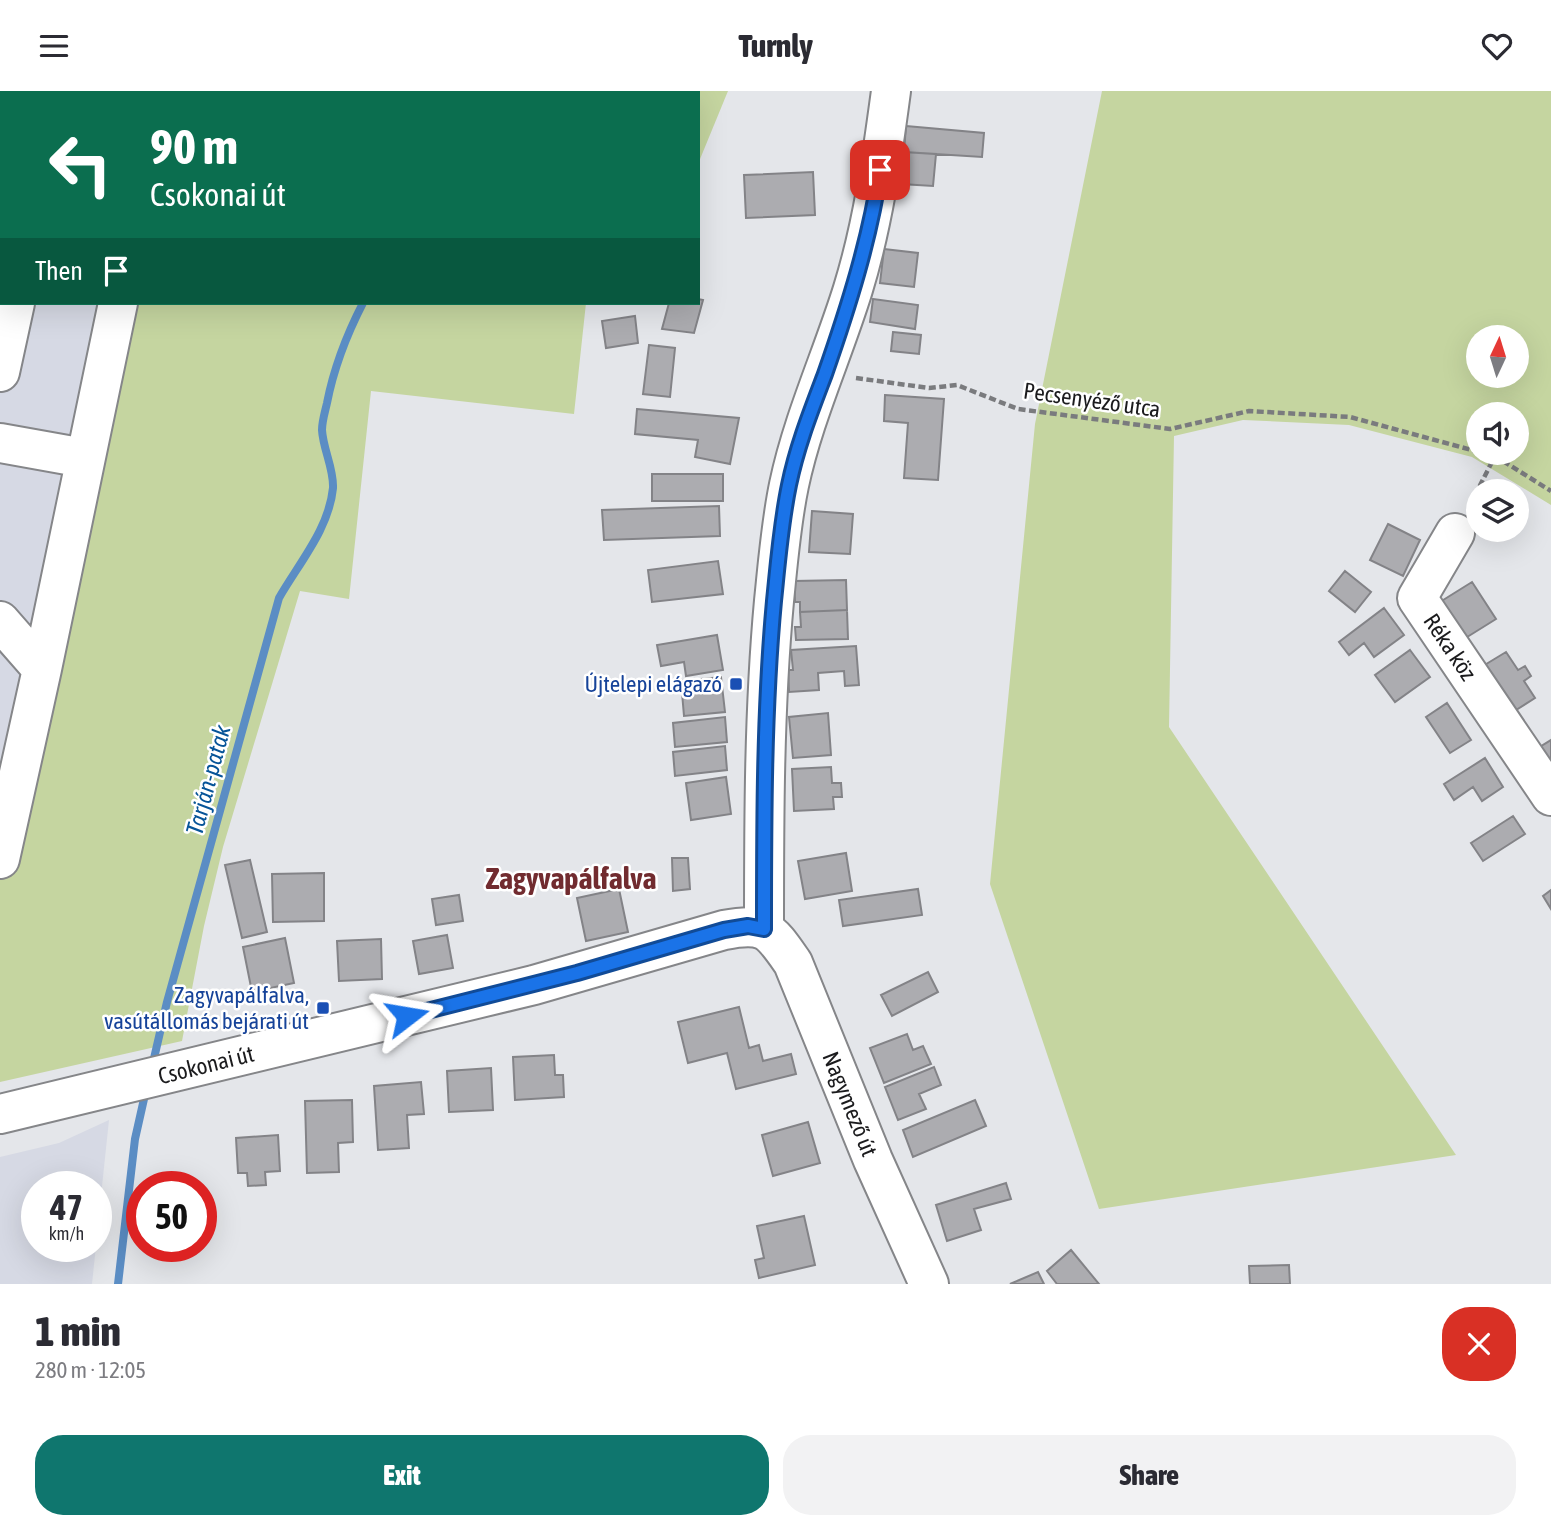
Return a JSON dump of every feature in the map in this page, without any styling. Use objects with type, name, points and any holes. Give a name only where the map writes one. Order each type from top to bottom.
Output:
[{"type":"street","points":[[764,929],[767,694],[780,541],[789,485],[800,442],[854,286],[876,196],[891,91]]},
{"type":"street","points":[[0,372],[15,305]]},
{"type":"street","points":[[0,859],[118,305]]},
{"type":"street","points":[[0,443],[84,458]]},
{"type":"street","name":"Réka köz","points":[[1455,533],[1417,599],[1551,796]]},
{"type":"street","points":[[0,621],[42,669]]},
{"type":"street","name":"Csokonai út","points":[[0,1114],[534,985],[724,930],[748,926],[764,929]]},
{"type":"street","name":"Nagymező út","points":[[764,929],[778,942],[793,963],[873,1160],[929,1284]]},
{"type":"path","name":"Pecsenyéző utca","points":[[825,374],[929,388],[957,385],[1018,409],[1170,429],[1249,411],[1350,417],[1466,448]]},
{"type":"path","points":[[1455,533],[1490,465]]},
{"type":"path","points":[[1509,465],[1551,491]]},
{"type":"shaded area","points":[[0,305],[97,305],[0,777]]},
{"type":"shaded area","points":[[109,1120],[104,1171],[21,1171],[21,1262],[94,1262],[92,1284],[0,1284],[0,1157],[59,1143]]},
{"type":"green space","points":[[700,91],[728,91],[700,159]]},
{"type":"green space","points":[[1102,91],[1551,91],[1551,505],[1529,492],[1529,479],[1508,479],[1485,465],[1529,465],[1529,402],[1466,402],[1466,455],[1349,425],[1243,420],[1174,436],[1169,727],[1456,1155],[1099,1209],[990,884],[1035,424]]},
{"type":"green space","points":[[97,305],[586,305],[574,414],[371,391],[349,599],[300,591],[223,847],[204,926],[182,1041],[0,1082],[0,777]]},
{"type":"building","points":[[906,126],[984,133],[982,157],[904,152]]},
{"type":"building","points":[[904,152],[936,154],[933,186],[901,184]]},
{"type":"building","points":[[813,172],[815,215],[746,218],[744,175]]},
{"type":"building","points":[[884,249],[918,253],[914,287],[880,283]]},
{"type":"building","points":[[700,299],[703,300],[694,333],[662,329],[668,305],[700,305]]},
{"type":"building","points":[[873,299],[918,305],[915,329],[870,322]]},
{"type":"building","points":[[635,316],[638,343],[606,348],[602,321]]},
{"type":"building","points":[[893,332],[921,335],[919,354],[891,351]]},
{"type":"building","points":[[649,345],[675,348],[670,397],[643,394]]},
{"type":"building","points":[[885,395],[944,399],[938,480],[904,478],[908,423],[884,421]]},
{"type":"building","points":[[637,409],[739,418],[730,464],[695,457],[698,440],[635,434]]},
{"type":"building","points":[[652,474],[723,474],[723,501],[652,501]]},
{"type":"building","points":[[719,506],[720,536],[604,540],[602,510]]},
{"type":"building","points":[[812,511],[853,514],[850,554],[809,552]]},
{"type":"building","points":[[1388,524],[1420,540],[1403,576],[1370,560]]},
{"type":"building","points":[[718,561],[723,594],[652,602],[648,570]]},
{"type":"building","points":[[1345,571],[1371,592],[1355,612],[1329,591]]},
{"type":"building","points":[[846,580],[847,610],[800,612],[800,602],[795,602],[794,581]]},
{"type":"building","points":[[1472,582],[1496,619],[1464,639],[1440,602]]},
{"type":"building","points":[[1384,608],[1404,635],[1374,657],[1364,643],[1349,655],[1339,642]]},
{"type":"building","points":[[847,610],[848,639],[796,640],[795,627],[801,627],[800,612]]},
{"type":"building","points":[[717,635],[723,670],[686,676],[684,662],[661,666],[657,645]]},
{"type":"building","points":[[856,646],[859,685],[845,686],[844,671],[818,673],[819,690],[789,692],[788,670],[793,670],[791,650]]},
{"type":"building","points":[[1410,650],[1430,677],[1395,702],[1375,675]]},
{"type":"building","points":[[1506,652],[1518,670],[1525,666],[1531,676],[1524,681],[1535,698],[1513,712],[1483,666]]},
{"type":"building","points":[[721,677],[725,712],[684,716],[681,681]]},
{"type":"building","points":[[1447,703],[1471,740],[1450,753],[1426,717]]},
{"type":"building","points":[[828,713],[831,755],[793,758],[789,717]]},
{"type":"building","points":[[725,717],[727,742],[675,747],[673,723]]},
{"type":"building","points":[[1551,740],[1551,769],[1538,748]]},
{"type":"building","points":[[725,746],[727,770],[675,776],[673,752]]},
{"type":"building","points":[[1485,758],[1503,787],[1482,801],[1473,787],[1454,800],[1444,784]]},
{"type":"building","points":[[831,767],[832,783],[841,783],[842,797],[833,797],[834,809],[794,811],[792,769]]},
{"type":"building","points":[[726,777],[731,814],[691,820],[686,783]]},
{"type":"building","points":[[1513,816],[1525,834],[1483,861],[1471,843]]},
{"type":"building","points":[[846,853],[852,891],[805,899],[798,861]]},
{"type":"building","points":[[672,858],[688,858],[690,889],[673,891]]},
{"type":"building","points":[[250,860],[267,932],[242,938],[225,865]]},
{"type":"building","points":[[324,873],[324,921],[273,922],[272,874]]},
{"type":"building","points":[[619,889],[628,932],[586,941],[577,898]]},
{"type":"building","points":[[918,889],[922,915],[843,926],[839,900]]},
{"type":"building","points":[[1551,890],[1551,909],[1543,896]]},
{"type":"building","points":[[459,895],[463,921],[436,925],[432,899]]},
{"type":"building","points":[[447,935],[453,968],[419,974],[413,941]]},
{"type":"building","points":[[285,938],[294,983],[252,992],[243,947]]},
{"type":"building","points":[[381,939],[382,979],[339,981],[337,941]]},
{"type":"building","points":[[928,972],[938,992],[892,1016],[881,995]]},
{"type":"building","points":[[739,1007],[749,1048],[759,1045],[763,1061],[791,1054],[796,1074],[736,1089],[727,1053],[688,1063],[678,1022]]},
{"type":"building","points":[[907,1034],[913,1050],[923,1046],[931,1064],[884,1083],[870,1048]]},
{"type":"building","points":[[554,1055],[555,1075],[563,1075],[564,1097],[515,1100],[513,1057]]},
{"type":"building","points":[[934,1067],[941,1085],[919,1094],[926,1109],[898,1120],[885,1087]]},
{"type":"building","points":[[491,1068],[493,1110],[449,1112],[447,1071]]},
{"type":"building","points":[[421,1082],[424,1114],[407,1115],[409,1148],[378,1150],[374,1086]]},
{"type":"building","points":[[352,1100],[353,1142],[338,1143],[339,1172],[307,1173],[305,1101]]},
{"type":"building","points":[[975,1100],[986,1126],[913,1157],[903,1130]]},
{"type":"building","points":[[808,1122],[820,1163],[773,1176],[762,1135]]},
{"type":"building","points":[[278,1135],[280,1171],[265,1172],[266,1185],[248,1186],[247,1173],[238,1173],[236,1138]]},
{"type":"building","points":[[1006,1183],[1011,1199],[974,1209],[981,1230],[947,1241],[936,1205]]},
{"type":"building","points":[[804,1216],[815,1265],[759,1278],[755,1260],[764,1258],[757,1226]]},
{"type":"building","points":[[1071,1250],[1099,1284],[1057,1284],[1047,1271]]},
{"type":"building","points":[[1289,1265],[1290,1284],[1250,1284],[1249,1266]]},
{"type":"building","points":[[1038,1272],[1044,1284],[1010,1284]]},
{"type":"waterway","name":"Tarján-patak","points":[[152,1067],[167,1002],[279,598],[326,518],[333,481],[323,437],[323,423],[337,364],[362,305]]},
{"type":"waterway","name":"Tarján-patak","points":[[118,1284],[135,1139],[146,1090]]},
{"type":"place","name":"Újtelepi elágazó","points":[[736,684]]},
{"type":"place","name":"Zagyvapálfalva, vasútállomás bejárati út","points":[[323,1008]]},
{"type":"district","name":"Zagyvapálfalva","points":[[571,878]]},
{"type":"route","points":[[407,1016],[534,985],[724,930],[748,926],[764,929],[767,694],[780,541],[789,485],[800,442],[854,286],[880,170]]}]
